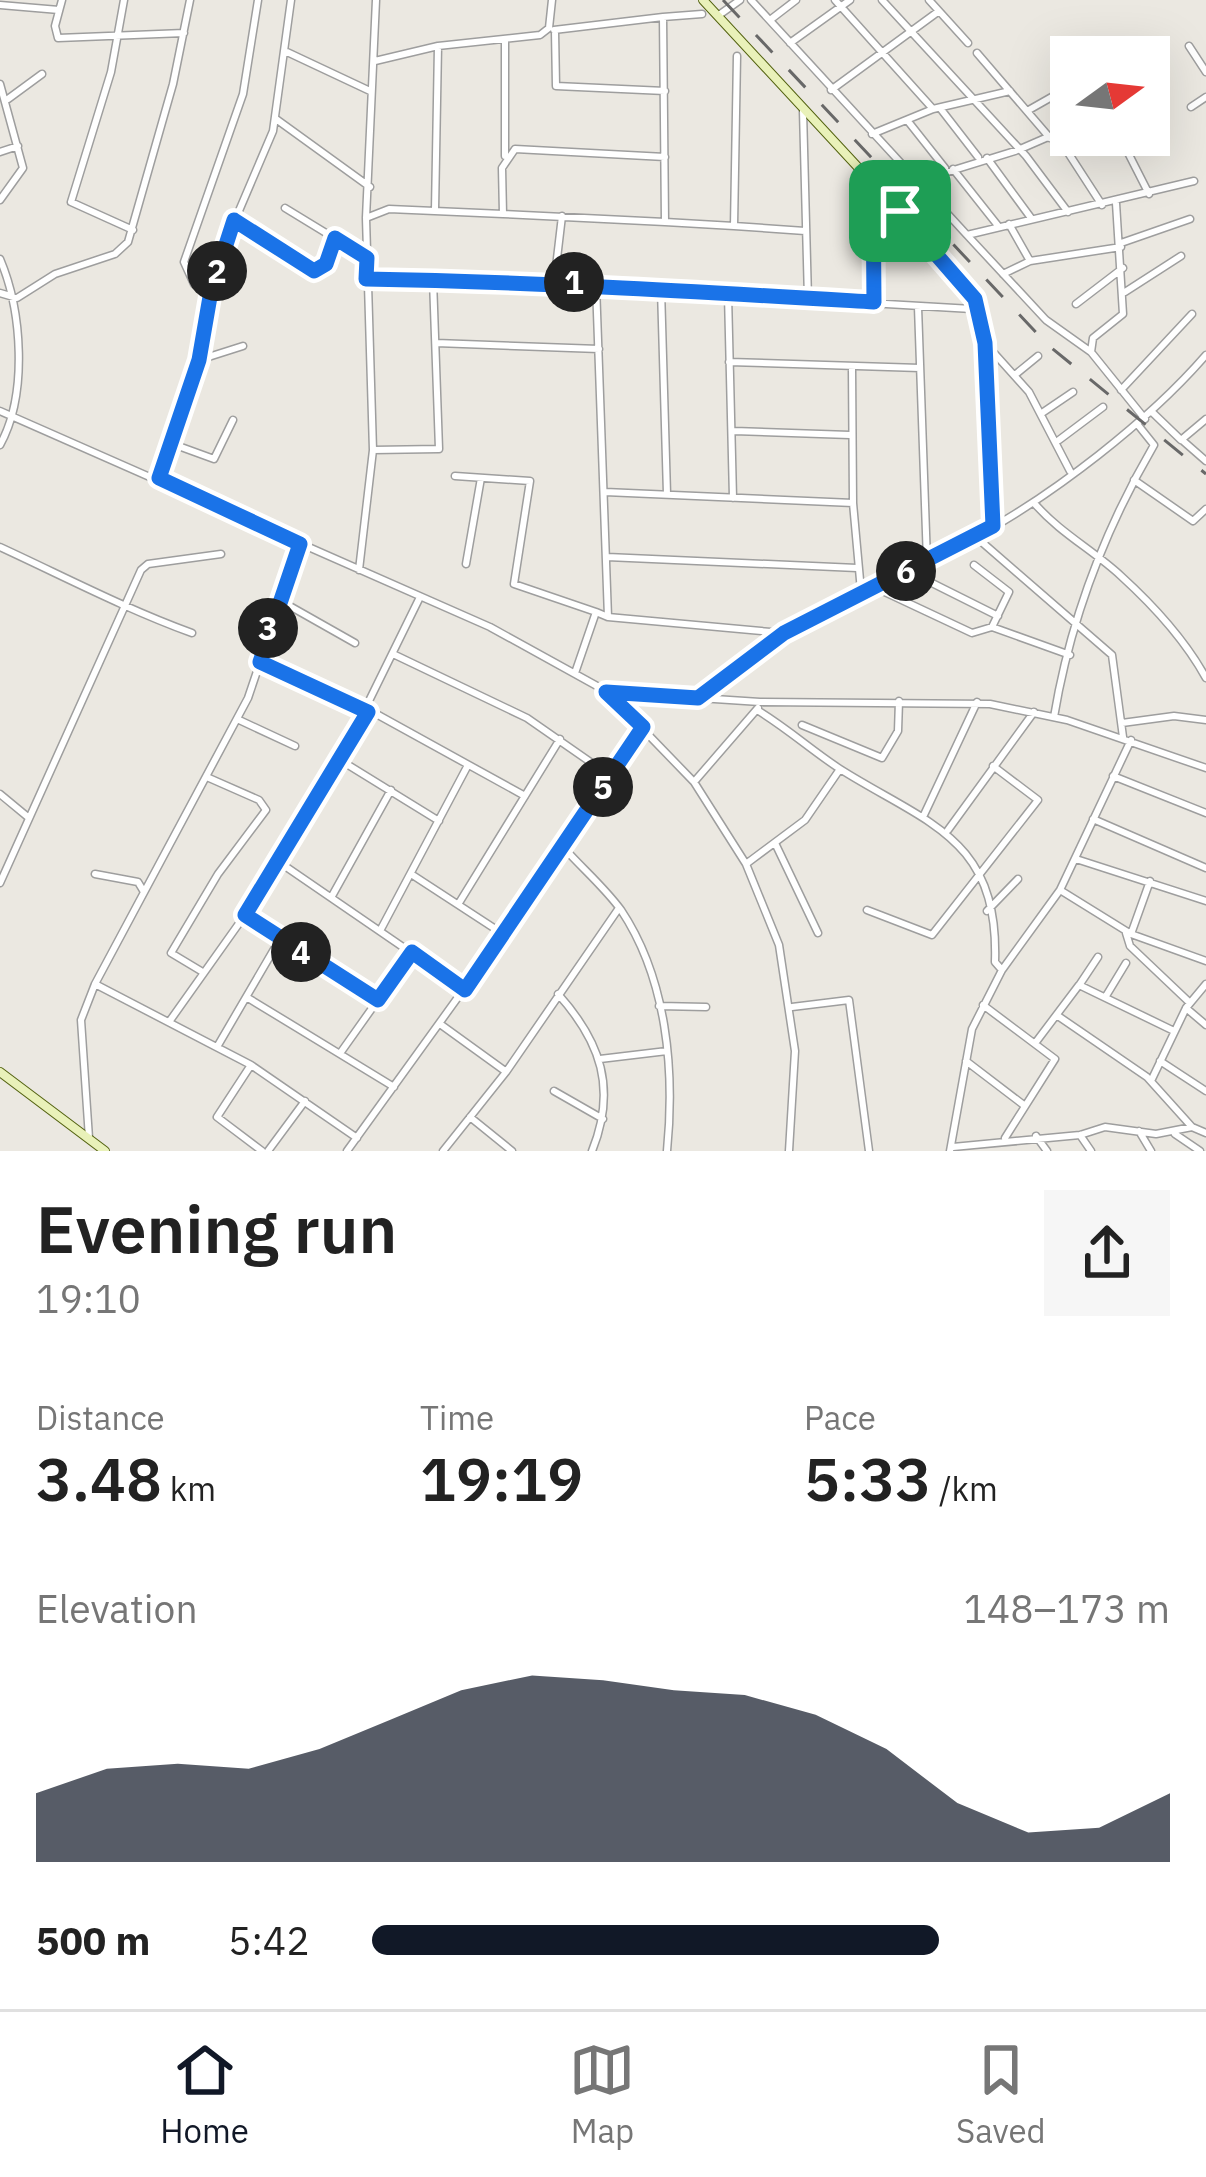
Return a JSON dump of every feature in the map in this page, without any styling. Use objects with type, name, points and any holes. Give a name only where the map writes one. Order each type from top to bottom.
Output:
[{"type":"main road","points":[[703,0],[930,245]]},
{"type":"main road","points":[[0,1072],[105,1151]]},
{"type":"street","points":[[62,0],[57,38],[184,33]]},
{"type":"street","points":[[124,0],[119,35],[71,202],[133,230]]},
{"type":"street","points":[[0,293],[16,298],[55,274],[115,254],[133,230],[190,0]]},
{"type":"street","points":[[211,291],[194,284],[184,262],[243,94],[258,0]]},
{"type":"street","points":[[159,478],[199,360],[211,291],[274,118],[291,0]]},
{"type":"street","points":[[359,571],[373,449],[366,218],[376,0]]},
{"type":"street","points":[[552,0],[556,86],[665,91]]},
{"type":"street","points":[[717,16],[740,0]]},
{"type":"street","points":[[751,0],[1046,320],[1091,352],[1145,419],[1206,461]]},
{"type":"street","points":[[769,20],[796,0]]},
{"type":"street","points":[[790,43],[838,3],[850,0]]},
{"type":"street","points":[[882,0],[1068,212]]},
{"type":"street","points":[[929,0],[968,43]]},
{"type":"street","points":[[838,3],[982,158],[1031,218]]},
{"type":"street","points":[[0,5],[59,10]]},
{"type":"street","points":[[831,90],[939,11]]},
{"type":"street","points":[[375,61],[438,46],[540,35],[552,29],[702,14]]},
{"type":"street","points":[[663,17],[665,222]]},
{"type":"street","points":[[503,214],[505,40]]},
{"type":"street","points":[[435,211],[438,46]]},
{"type":"street","points":[[1189,46],[1206,72]]},
{"type":"street","points":[[287,52],[370,92]]},
{"type":"street","points":[[977,53],[1050,133]]},
{"type":"street","points":[[734,226],[736,56]]},
{"type":"street","points":[[5,102],[42,74]]},
{"type":"street","points":[[0,84],[23,168],[0,200]]},
{"type":"street","points":[[872,134],[906,118],[1010,91]]},
{"type":"street","points":[[1191,107],[1206,97]]},
{"type":"street","points":[[1027,111],[1050,98]]},
{"type":"street","points":[[803,112],[808,299]]},
{"type":"street","points":[[274,118],[370,187]]},
{"type":"street","points":[[906,118],[999,227]]},
{"type":"street","points":[[915,182],[1050,137]]},
{"type":"street","points":[[0,152],[18,146]]},
{"type":"street","points":[[505,158],[521,148],[665,158]]},
{"type":"street","points":[[1067,156],[1102,205]]},
{"type":"street","points":[[1130,156],[1149,194]]},
{"type":"street","points":[[967,236],[1194,181]]},
{"type":"street","points":[[873,182],[874,302]]},
{"type":"street","points":[[1091,352],[1093,338],[1123,314],[1115,201]]},
{"type":"street","points":[[285,208],[367,258]]},
{"type":"street","points":[[366,218],[389,209],[805,231]]},
{"type":"street","points":[[921,234],[942,210]]},
{"type":"street","points":[[554,284],[562,216]]},
{"type":"street","points":[[1003,274],[1030,261],[1121,245],[1190,219]]},
{"type":"street","points":[[234,220],[314,271],[326,264],[335,238]]},
{"type":"street","points":[[1009,224],[1030,261]]},
{"type":"street","points":[[871,235],[906,237]]},
{"type":"street","points":[[930,245],[968,290],[985,343],[993,526]]},
{"type":"street","points":[[1125,292],[1181,256]]},
{"type":"street","points":[[0,259],[16,298],[15,416],[0,445]]},
{"type":"street","points":[[1076,304],[1123,268]]},
{"type":"street","points":[[366,279],[473,278],[497,286],[596,285],[977,312]]},
{"type":"street","points":[[373,449],[439,449],[433,280]]},
{"type":"street","points":[[596,285],[608,617]]},
{"type":"street","points":[[661,289],[667,494]]},
{"type":"street","points":[[728,295],[733,498]]},
{"type":"street","points":[[917,306],[927,561]]},
{"type":"street","points":[[1121,390],[1192,314]]},
{"type":"street","points":[[436,343],[599,349]]},
{"type":"street","points":[[985,343],[1016,374],[1042,413],[1070,471]]},
{"type":"street","points":[[199,360],[243,346]]},
{"type":"street","points":[[698,698],[784,633],[976,537],[1034,502],[1145,419],[1206,355]]},
{"type":"street","points":[[1016,374],[1038,356]]},
{"type":"street","points":[[729,362],[920,368]]},
{"type":"street","points":[[852,368],[850,435],[861,593]]},
{"type":"street","points":[[1042,413],[1073,392]]},
{"type":"street","points":[[1058,440],[1103,407]]},
{"type":"street","points":[[0,411],[420,597],[606,692],[694,782],[746,865],[779,945],[791,1007],[795,1095],[789,1151]]},
{"type":"street","points":[[1181,440],[1206,418]]},
{"type":"street","points":[[1054,717],[1104,540],[1154,445],[1145,419]]},
{"type":"street","points":[[170,443],[214,459],[233,420]]},
{"type":"street","points":[[733,431],[850,435]]},
{"type":"street","points":[[455,476],[530,481],[514,584],[608,617],[784,633]]},
{"type":"street","points":[[466,564],[481,478]]},
{"type":"street","points":[[1134,480],[1193,521],[1206,509]]},
{"type":"street","points":[[603,492],[853,503]]},
{"type":"street","points":[[1034,502],[1174,631],[1206,678]]},
{"type":"street","points":[[976,537],[1112,655],[1127,738],[1060,890],[1002,970],[983,1005],[966,1061],[956,1149],[1036,1136],[1080,1135],[1105,1127],[1175,1134],[1192,1127]]},
{"type":"street","points":[[89,1139],[81,1020],[94,984],[237,719],[300,544]]},
{"type":"street","points":[[0,547],[104,595],[123,610],[193,633]]},
{"type":"street","points":[[0,883],[148,564],[221,554]]},
{"type":"street","points":[[607,557],[857,568]]},
{"type":"street","points":[[974,565],[1009,592],[992,627]]},
{"type":"street","points":[[907,571],[998,616]]},
{"type":"street","points":[[874,587],[972,633],[992,627],[1070,655]]},
{"type":"street","points":[[169,1022],[245,915],[340,760],[368,712],[420,597]]},
{"type":"street","points":[[279,600],[355,643]]},
{"type":"street","points":[[575,674],[596,612]]},
{"type":"street","points":[[393,654],[560,739],[610,776]]},
{"type":"street","points":[[260,662],[368,712],[525,796]]},
{"type":"street","points":[[606,692],[759,706],[977,702],[1127,738],[1206,768]]},
{"type":"street","points":[[802,724],[881,758],[898,730],[898,701]]},
{"type":"street","points":[[923,817],[977,702]]},
{"type":"street","points":[[759,706],[840,769],[948,830],[980,875],[995,962],[1002,970]]},
{"type":"street","points":[[694,782],[759,706]]},
{"type":"street","points":[[948,830],[1034,712]]},
{"type":"street","points":[[1122,723],[1174,716],[1206,720]]},
{"type":"street","points":[[237,719],[296,746]]},
{"type":"street","points":[[347,1151],[565,849],[643,727]]},
{"type":"street","points":[[459,903],[560,739]]},
{"type":"street","points":[[340,760],[439,821]]},
{"type":"street","points":[[381,929],[468,765]]},
{"type":"street","points":[[867,910],[932,935],[1038,800],[993,766]]},
{"type":"street","points":[[746,865],[825,798],[840,769]]},
{"type":"street","points":[[1113,776],[1206,813]]},
{"type":"street","points":[[201,971],[171,952],[218,874],[266,810],[259,800],[209,778]]},
{"type":"street","points":[[332,896],[391,790]]},
{"type":"street","points":[[0,794],[29,818]]},
{"type":"street","points":[[1094,819],[1206,868]]},
{"type":"street","points":[[775,843],[818,933]]},
{"type":"street","points":[[565,849],[619,908],[648,960],[667,1051],[667,1151]]},
{"type":"street","points":[[1076,859],[1206,901]]},
{"type":"street","points":[[279,862],[465,990]]},
{"type":"street","points":[[95,874],[113,882],[138,882],[145,894]]},
{"type":"street","points":[[411,874],[503,934]]},
{"type":"street","points":[[988,911],[1018,879]]},
{"type":"street","points":[[1150,881],[1128,932],[1130,946],[1206,1025]]},
{"type":"street","points":[[1060,890],[1128,932],[1206,961]]},
{"type":"street","points":[[443,1151],[506,1072],[619,908]]},
{"type":"street","points":[[245,915],[378,1000]]},
{"type":"street","points":[[218,1047],[280,939]]},
{"type":"street","points":[[340,1052],[412,952]]},
{"type":"street","points":[[1036,1042],[1098,957]]},
{"type":"street","points":[[1079,985],[1103,1001],[1126,963]]},
{"type":"street","points":[[94,984],[251,1065],[358,1138]]},
{"type":"street","points":[[1151,1081],[1188,1005],[1206,984]]},
{"type":"street","points":[[558,994],[585,1023],[600,1059],[606,1092],[592,1151]]},
{"type":"street","points":[[1106,997],[1174,1031]]},
{"type":"street","points":[[248,998],[394,1087]]},
{"type":"street","points":[[791,1007],[849,1000],[868,1151]]},
{"type":"street","points":[[983,1005],[1054,1059],[1002,1140]]},
{"type":"street","points":[[659,1006],[706,1007]]},
{"type":"street","points":[[1058,1016],[1151,1081],[1192,1127],[1206,1133]]},
{"type":"street","points":[[440,1024],[506,1072]]},
{"type":"street","points":[[600,1059],[667,1051]]},
{"type":"street","points":[[1160,1060],[1206,1090]]},
{"type":"street","points":[[966,1061],[1025,1107]]},
{"type":"street","points":[[251,1065],[217,1117],[265,1151],[305,1101]]},
{"type":"street","points":[[554,1091],[603,1119]]},
{"type":"street","points":[[470,1117],[512,1151]]},
{"type":"street","points":[[1139,1131],[1151,1151]]},
{"type":"street","points":[[1175,1134],[1200,1151]]},
{"type":"street","points":[[1080,1135],[1091,1151]]},
{"type":"street","points":[[1036,1136],[1047,1151]]},
{"type":"street","points":[[1002,1140],[1006,1151]]},
{"type":"railway","points":[[723,0],[1048,345],[1206,474]]},
{"type":"route","points":[[873,182],[900,211],[975,299],[985,343],[993,526],[784,633],[698,698],[606,692],[643,727],[565,849],[465,990],[412,952],[378,1000],[245,915],[368,712],[260,662],[265,636],[300,544],[159,478],[199,360],[211,291],[234,220],[314,271],[326,264],[335,238],[367,258],[366,279],[473,278],[497,286],[585,281],[627,289],[874,302],[873,182]]}]
